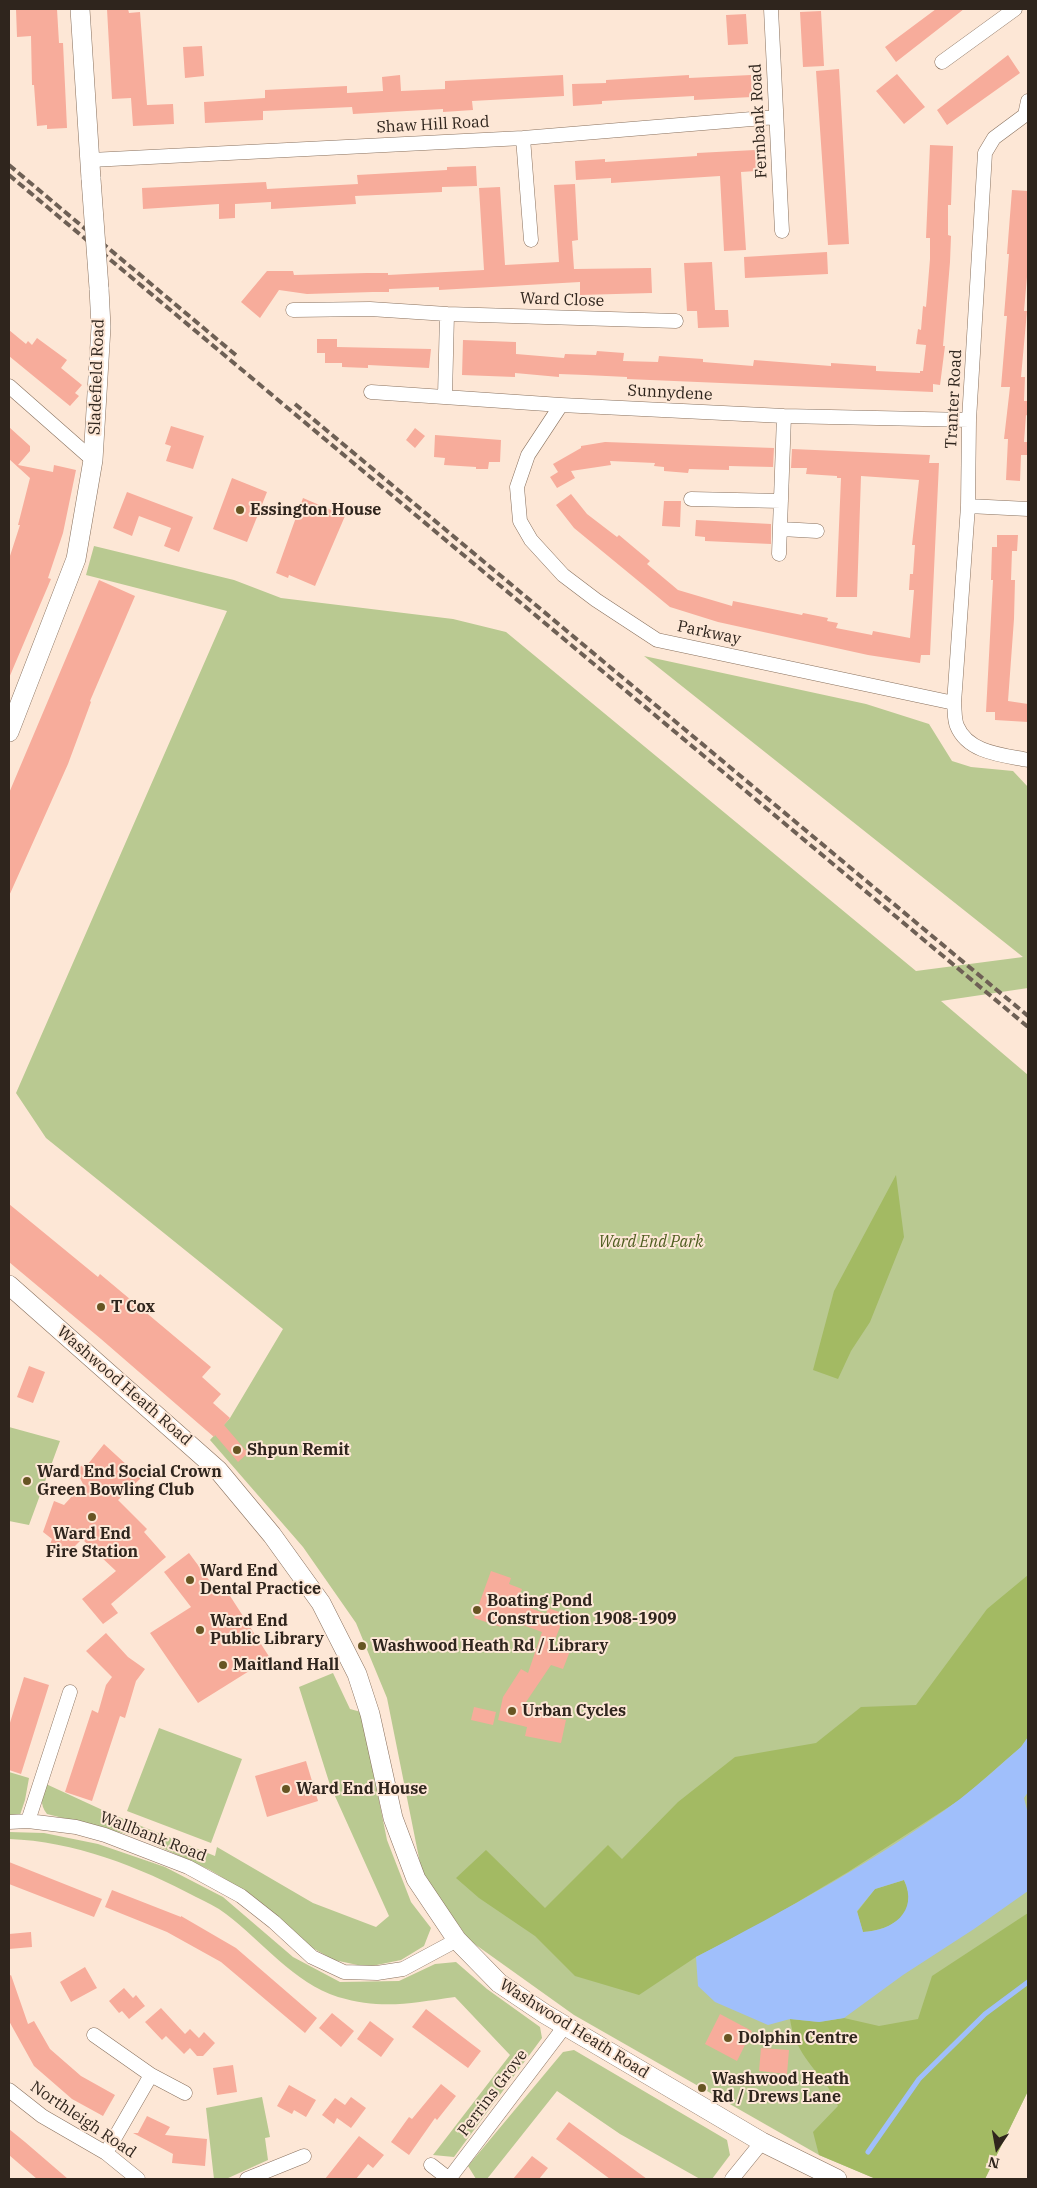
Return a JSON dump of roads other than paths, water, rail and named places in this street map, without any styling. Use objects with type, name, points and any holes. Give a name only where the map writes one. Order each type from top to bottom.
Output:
[{"type":"main road","name":"Sladefield Road","points":[[9,732],[76,559],[94,460],[101,337],[80,9]]},
{"type":"main road","name":"Washwood Heath Road","points":[[9,1285],[218,1470],[272,1534],[321,1602],[357,1674],[368,1706],[393,1818],[416,1879],[457,1940],[499,1983],[565,2026],[762,2142],[837,2179]]},
{"type":"street","name":"Fernbank Road","points":[[771,9],[782,231]]},
{"type":"street","points":[[942,62],[1015,9]]},
{"type":"street","name":"Tranter Road","points":[[954,703],[968,506],[969,420],[986,153],[994,138],[1026,114],[1028,101]]},
{"type":"street","name":"Shaw Hill Road","points":[[91,169],[523,138],[776,117]]},
{"type":"street","points":[[523,138],[531,240]]},
{"type":"street","name":"Ward Close","points":[[293,310],[370,309],[447,314],[676,321]]},
{"type":"street","points":[[445,396],[447,314]]},
{"type":"street","points":[[9,386],[94,460]]},
{"type":"street","name":"Sunnydene","points":[[371,392],[561,405],[784,416],[969,420]]},
{"type":"street","name":"Parkway","points":[[561,405],[528,455],[516,487],[520,521],[531,540],[563,575],[633,626],[658,640],[954,703]]},
{"type":"street","points":[[779,554],[784,416]]},
{"type":"street","points":[[691,499],[781,501]]},
{"type":"street","points":[[968,506],[1028,509]]},
{"type":"street","points":[[781,529],[817,531]]},
{"type":"street","points":[[954,703],[956,724],[963,737],[978,748],[1028,760]]},
{"type":"street","points":[[28,1821],[70,1692]]},
{"type":"street","name":"Wallbank Road","points":[[9,1822],[28,1821],[76,1827],[105,1835],[188,1867],[241,1896],[274,1922],[312,1957],[344,1972],[377,1973],[403,1970],[457,1940]]},
{"type":"street","name":"Perrins Grove","points":[[431,2165],[449,2179],[565,2026]]},
{"type":"street","points":[[94,2035],[152,2075],[185,2094]]},
{"type":"street","points":[[106,2153],[152,2075]]},
{"type":"street","name":"Northleigh Road","points":[[9,2090],[42,2116],[106,2153],[138,2179]]},
{"type":"street","points":[[732,2179],[762,2142]]},
{"type":"street","points":[[247,2179],[304,2156]]},
{"type":"water","points":[[1028,1737],[1028,1792],[1024,1798],[1028,1814],[1028,1891],[903,1975],[844,2018],[819,2022],[790,2019],[768,2025],[715,2002],[698,1986],[696,1957],[764,1921],[865,1863],[960,1799],[1021,1747]],"holes":[[[904,1880],[908,1891],[908,1901],[900,1918],[884,1928],[863,1932],[857,1911],[875,1889]]]},
{"type":"waterway","points":[[868,2152],[919,2079],[985,2014],[1028,1982]]},
{"type":"railway","points":[[9,165],[237,356]]},
{"type":"railway","points":[[9,175],[1028,1027]]},
{"type":"railway","points":[[295,404],[1028,1016]]},
{"type":"place","name":"Essington House","points":[[240,510]]},
{"type":"place","name":"T Cox","points":[[101,1307]]},
{"type":"place","name":"Shpun Remit","points":[[237,1450]]},
{"type":"place","name":"Ward End Social Crown Green Bowling Club","points":[[27,1481]]},
{"type":"place","name":"Ward End Fire Station","points":[[92,1517]]},
{"type":"place","name":"Ward End Dental Practice","points":[[190,1580]]},
{"type":"place","name":"Boating Pond Construction 1908-1909","points":[[477,1610]]},
{"type":"place","name":"Ward End Public Library","points":[[200,1630]]},
{"type":"place","name":"Washwood Heath Rd / Library","points":[[362,1646]]},
{"type":"place","name":"Maitland Hall","points":[[223,1665]]},
{"type":"place","name":"Urban Cycles","points":[[512,1711]]},
{"type":"place","name":"Ward End House","points":[[286,1789]]},
{"type":"place","name":"Dolphin Centre","points":[[728,2038]]},
{"type":"place","name":"Washwood Heath Rd / Drews Lane","points":[[702,2088]]},
{"type":"park label","name":"Ward End Park","points":[[651,1242]]}]
